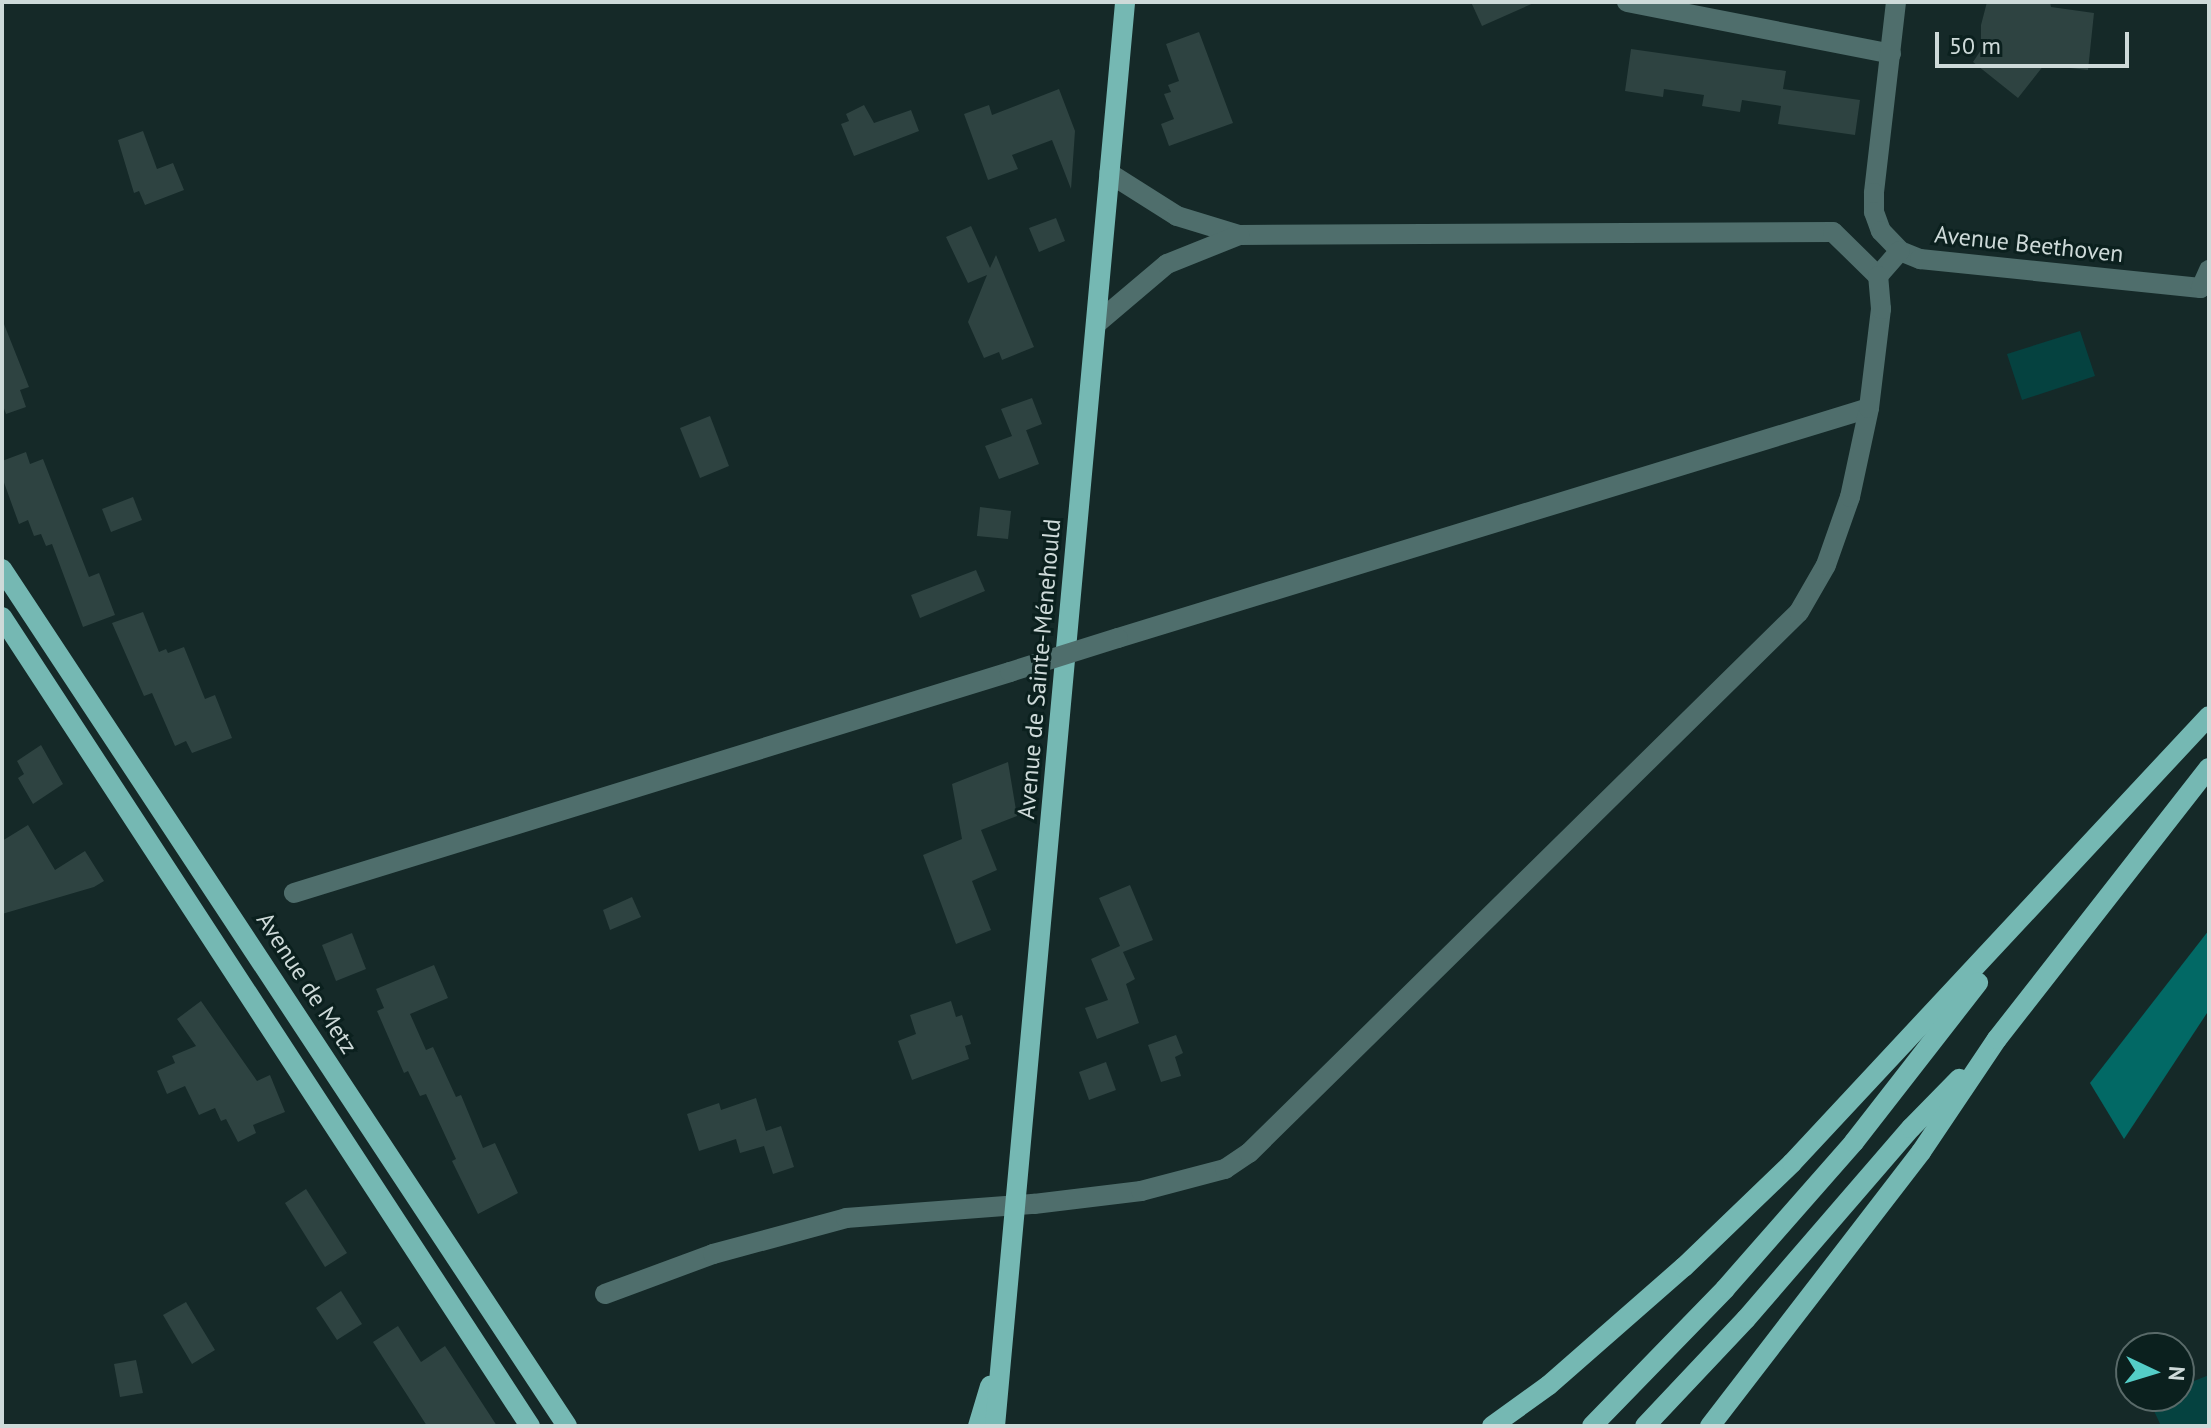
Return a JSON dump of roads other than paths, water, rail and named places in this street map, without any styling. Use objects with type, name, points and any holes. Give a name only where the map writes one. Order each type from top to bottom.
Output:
[{"type":"main road","name":"Avenue de Sainte-Ménehould","points":[[995,1426],[1125,2]]},
{"type":"main road","name":"Avenue de Metz","points":[[2,569],[567,1426]]},
{"type":"main road","points":[[3,621],[530,1426]]},
{"type":"main road","points":[[1492,1426],[1549,1385],[1684,1267],[1782,1174],[2054,886],[2209,716]]},
{"type":"main road","points":[[1710,1426],[1921,1152],[1997,1039],[2209,768]]},
{"type":"main road","points":[[1592,1426],[1725,1289],[1854,1142],[2054,886]]},
{"type":"main road","points":[[1645,1426],[1757,1307],[1911,1128],[1997,1039]]},
{"type":"main road","name":"Avenue de Sainte-Ménehould","points":[[978,1426],[1003,1340]]},
{"type":"street","points":[[1627,2],[1705,10],[1891,54]]},
{"type":"street","name":"Avenue Beethoven","points":[[1896,2],[1874,212],[1881,231],[1900,251],[1920,259],[2201,288],[2209,270]]},
{"type":"street","points":[[605,1294],[713,1254],[846,1218],[1126,1193],[1184,1182],[1225,1169],[1270,1135],[1799,612],[1826,565],[1850,497],[1869,408],[1881,309],[1878,276],[1833,232],[1239,235],[1177,216],[1109,173]]},
{"type":"street","points":[[1096,324],[1167,264],[1239,235]]},
{"type":"street","points":[[1878,276],[1900,251]]},
{"type":"street","points":[[294,893],[1869,408]]}]
